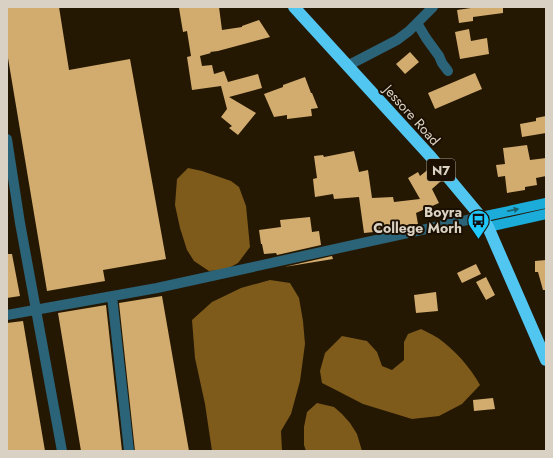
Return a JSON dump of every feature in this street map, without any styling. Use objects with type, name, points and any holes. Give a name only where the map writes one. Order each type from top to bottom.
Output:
[{"type":"highway","name":"Jessore Road","points":[[294,7],[430,157],[484,222],[546,360]]},
{"type":"main road","points":[[484,222],[546,203]]},
{"type":"main road","points":[[484,222],[546,214]]},
{"type":"street","points":[[347,66],[397,40],[409,31],[433,7]]},
{"type":"street","points":[[417,23],[448,71]]},
{"type":"street","points":[[7,139],[20,223],[62,451]]},
{"type":"street","points":[[7,315],[157,288],[484,222]]},
{"type":"street","points":[[112,296],[129,451]]},
{"type":"shaded area","points":[[188,168],[231,181],[239,187],[246,206],[250,247],[238,263],[225,270],[209,271],[194,261],[187,250],[175,205],[177,179]]},
{"type":"shaded area","points":[[270,280],[290,283],[299,298],[305,344],[300,381],[291,414],[281,431],[282,451],[212,451],[205,404],[195,358],[192,320],[212,302],[241,288]]},
{"type":"shaded area","points":[[421,329],[438,338],[456,353],[467,365],[480,385],[462,404],[439,416],[412,419],[363,404],[322,383],[320,371],[325,353],[342,336],[367,341],[377,352],[382,366],[392,370],[404,360],[404,342],[408,334]]},
{"type":"shaded area","points":[[317,403],[334,407],[342,414],[357,434],[362,451],[306,451],[304,445],[304,427],[307,412]]},
{"type":"building","points":[[7,7],[59,7],[69,70],[130,59],[166,259],[103,270],[105,281],[47,291],[7,52]]},
{"type":"building","points":[[219,7],[222,30],[242,27],[259,20],[270,37],[210,52],[211,53],[200,56],[202,66],[212,65],[214,74],[224,71],[228,82],[258,74],[262,88],[229,97],[256,113],[238,135],[229,128],[232,126],[221,117],[227,109],[221,86],[192,90],[187,57],[191,56],[187,31],[183,32],[179,8]]},
{"type":"building","points":[[478,7],[503,7],[503,13],[473,17],[473,21],[459,23],[457,10]]},
{"type":"building","points":[[469,29],[471,41],[487,38],[489,54],[460,59],[455,32]]},
{"type":"building","points":[[410,52],[419,62],[405,74],[396,64]]},
{"type":"building","points":[[475,73],[482,89],[435,109],[428,93]]},
{"type":"building","points":[[305,77],[318,108],[311,109],[312,116],[287,119],[287,115],[274,117],[264,94]]},
{"type":"building","points":[[546,116],[546,133],[522,137],[520,124],[536,121],[536,118]]},
{"type":"building","points":[[527,145],[530,160],[546,158],[546,176],[536,178],[537,185],[525,187],[525,190],[507,193],[505,176],[498,177],[496,165],[505,164],[503,148]]},
{"type":"building","points":[[354,151],[359,172],[368,170],[372,198],[393,197],[394,202],[420,199],[408,178],[418,172],[420,176],[430,168],[441,181],[432,189],[439,203],[416,213],[418,224],[383,228],[384,231],[364,233],[359,197],[334,199],[333,194],[315,197],[313,179],[317,178],[314,156],[323,155],[324,157]]},
{"type":"building","points":[[310,217],[312,232],[319,231],[321,245],[277,255],[276,253],[264,254],[259,230],[281,227],[280,220]]},
{"type":"building","points":[[7,254],[12,254],[20,296],[7,298]]},
{"type":"building","points":[[332,256],[333,259],[284,267]]},
{"type":"building","points":[[546,260],[546,290],[543,290],[538,272],[535,272],[535,261]]},
{"type":"building","points":[[476,264],[481,274],[462,283],[457,273]]},
{"type":"building","points":[[486,277],[495,295],[486,300],[476,282]]},
{"type":"building","points":[[436,292],[438,311],[416,313],[414,295]]},
{"type":"building","points":[[162,296],[189,451],[135,451],[119,303]]},
{"type":"building","points":[[106,305],[122,451],[81,451],[58,313]]},
{"type":"building","points":[[23,321],[45,451],[7,451],[7,323]]},
{"type":"building","points":[[493,398],[495,409],[474,411],[473,400]]},
{"type":"place","name":"Boyra College Morh","points":[[478,240]]}]
